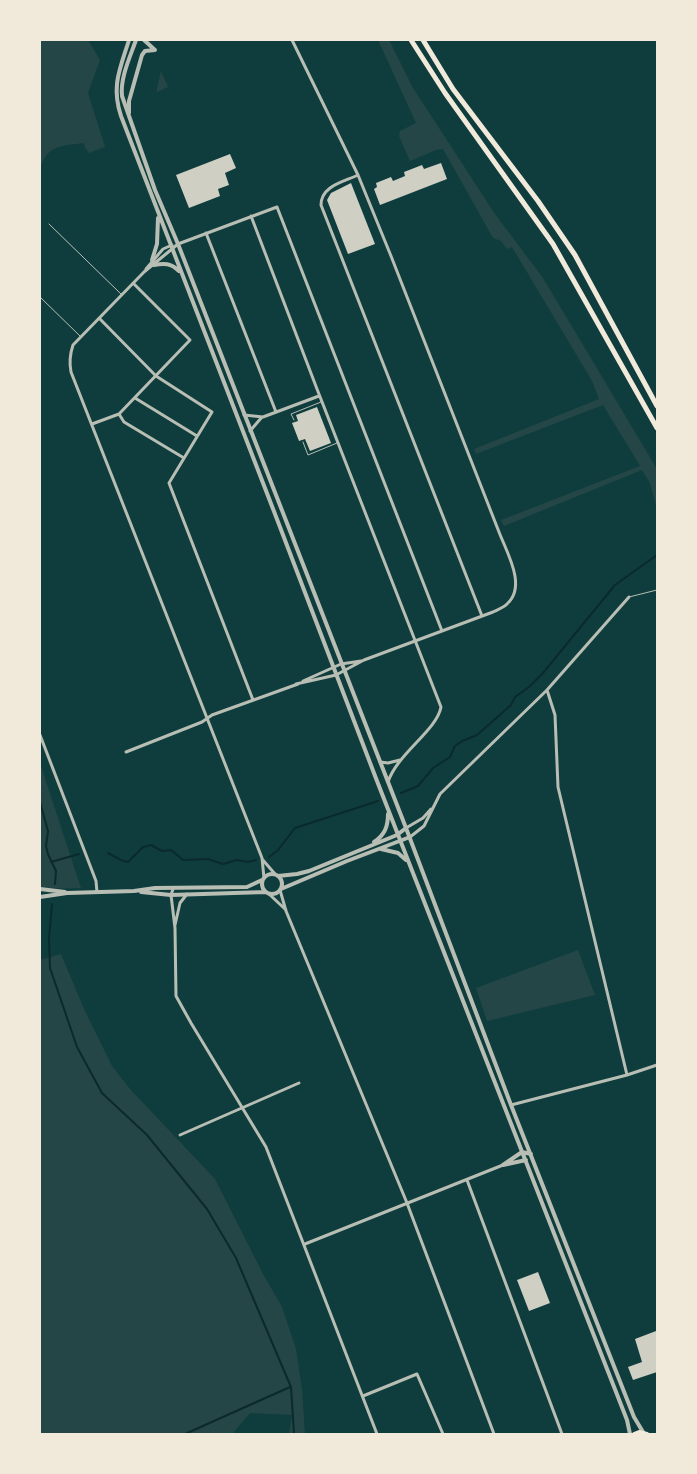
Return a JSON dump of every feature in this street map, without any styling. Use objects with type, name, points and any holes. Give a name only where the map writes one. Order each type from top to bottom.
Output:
[{"type":"highway","points":[[411,40],[444,93],[553,244],[657,428]]},
{"type":"highway","points":[[423,40],[454,89],[538,201],[575,255],[657,406]]},
{"type":"main road","points":[[632,1434],[647,1433]]},
{"type":"street","points":[[129,40],[116,84],[117,104],[400,842],[632,1434]]},
{"type":"street","points":[[136,40],[122,87],[124,105],[155,190],[178,244],[410,837],[511,1105],[634,1417],[647,1433]]},
{"type":"street","points":[[129,118],[129,101],[142,55],[145,51],[155,50],[144,40]]},
{"type":"street","points":[[292,40],[358,175],[516,575],[515,591],[508,603],[482,616],[364,660],[336,675],[296,684]]},
{"type":"street","points":[[358,175],[326,190],[322,197],[321,205],[482,616]]},
{"type":"street","points":[[153,262],[178,244],[277,207],[442,631]]},
{"type":"street","points":[[153,262],[158,244],[158,214]]},
{"type":"street","points":[[252,216],[319,396],[441,707],[436,720],[400,760],[391,774],[388,783]]},
{"type":"street","points":[[206,233],[276,412]]},
{"type":"street","points":[[171,248],[163,249],[144,272],[73,344],[70,364],[71,372],[262,858],[262,887],[286,911]]},
{"type":"street","points":[[153,262],[171,265],[182,275]]},
{"type":"street","points":[[92,424],[120,414],[190,340],[133,283]]},
{"type":"street","points":[[99,318],[156,376],[212,412],[169,483],[253,700]]},
{"type":"street","points":[[250,431],[263,417],[319,396]]},
{"type":"street","points":[[135,398],[197,436]]},
{"type":"street","points":[[120,414],[124,422],[184,458]]},
{"type":"street","points":[[244,415],[263,417]]},
{"type":"street","points":[[134,891],[171,895],[276,894],[281,890],[347,861],[410,837],[424,826],[440,794],[547,690],[628,597]]},
{"type":"street","points":[[126,752],[296,684],[333,667],[364,660]]},
{"type":"street","points":[[547,690],[555,715],[558,787],[562,808],[627,1075]]},
{"type":"street","points":[[40,736],[96,881],[96,892]]},
{"type":"street","points":[[380,762],[388,763],[400,760]]},
{"type":"street","points":[[40,897],[67,893],[134,891],[155,888],[247,887],[267,875],[297,874],[309,871],[369,845],[398,835],[423,818],[433,807]]},
{"type":"street","points":[[369,845],[378,839],[386,829],[388,809]]},
{"type":"street","points":[[379,849],[398,853],[408,861]]},
{"type":"street","points":[[347,861],[348,854]]},
{"type":"street","points":[[262,858],[282,883],[281,890],[286,911],[407,1203],[494,1434]]},
{"type":"street","points":[[173,888],[171,895],[175,928],[176,996],[266,1147],[377,1434]]},
{"type":"street","points":[[40,889],[67,893]]},
{"type":"street","points":[[175,928],[180,903],[187,894]]},
{"type":"street","points":[[511,1105],[627,1075],[657,1065]]},
{"type":"street","points":[[180,1135],[299,1083]]},
{"type":"street","points":[[503,1165],[522,1152],[531,1154]]},
{"type":"street","points":[[305,1244],[503,1165],[525,1160],[531,1154]]},
{"type":"street","points":[[467,1180],[562,1434]]},
{"type":"street","points":[[362,1396],[417,1374],[443,1434]]},
{"type":"lane","points":[[49,224],[121,295]]},
{"type":"lane","points":[[40,297],[81,337]]},
{"type":"lane","points":[[294,420],[291,414],[322,402]]},
{"type":"lane","points":[[303,442],[308,455],[338,443]]},
{"type":"lane","points":[[628,597],[657,590]]},
{"type":"shaded area","points":[[40,40],[88,40],[100,60],[88,93],[105,147],[89,153],[84,143],[57,148],[47,155],[40,169]]},
{"type":"shaded area","points":[[378,40],[389,40],[413,88],[495,214],[543,278],[657,469],[657,509],[650,483],[642,470],[504,526],[501,520],[640,466],[603,405],[476,454],[474,449],[599,399],[592,381],[512,247],[507,249],[501,241],[493,238],[443,149],[410,161],[399,136],[400,131],[416,123]]},
{"type":"shaded area","points":[[161,71],[168,87],[157,92],[157,89]]},
{"type":"shaded area","points":[[40,763],[81,888],[40,889]]},
{"type":"shaded area","points":[[578,950],[595,995],[487,1021],[476,988]]},
{"type":"shaded area","points":[[61,954],[84,1009],[112,1066],[130,1089],[215,1179],[263,1274],[282,1307],[296,1349],[302,1389],[305,1434],[289,1434],[292,1415],[250,1413],[232,1434],[40,1434],[40,960]]},
{"type":"building","points":[[230,154],[236,168],[225,173],[229,185],[218,189],[220,196],[189,208],[176,175]]},
{"type":"building","points":[[441,163],[447,179],[380,205],[374,189],[377,187],[376,183],[391,177],[393,181],[405,176],[404,172],[422,165],[424,169]]},
{"type":"building","points":[[351,183],[375,244],[348,254],[327,200],[331,193]]},
{"type":"building","points":[[317,407],[331,443],[310,451],[305,439],[299,441],[292,423],[298,421],[296,415]]},
{"type":"building","points":[[538,1272],[550,1303],[529,1311],[517,1280]]},
{"type":"building","points":[[656,1331],[657,1372],[633,1380],[628,1367],[642,1362],[635,1339]]},
{"type":"waterway","points":[[401,793],[418,786],[433,768],[450,757],[455,746],[477,735],[511,705],[515,697],[529,687],[543,673],[615,585],[657,555]]},
{"type":"waterway","points":[[269,857],[278,850],[295,828],[378,801]]},
{"type":"waterway","points":[[40,802],[48,831],[46,846],[56,871],[55,884]]},
{"type":"waterway","points":[[108,853],[128,862],[143,847],[151,845],[162,851],[171,850],[183,860],[208,859],[223,864],[237,860],[248,862],[256,860]]},
{"type":"waterway","points":[[51,862],[79,854]]},
{"type":"waterway","points":[[52,904],[49,938],[50,968],[77,1047],[102,1093],[147,1135],[207,1209],[236,1258],[291,1387],[294,1434]]},
{"type":"waterway","points":[[185,1434],[290,1387]]}]
